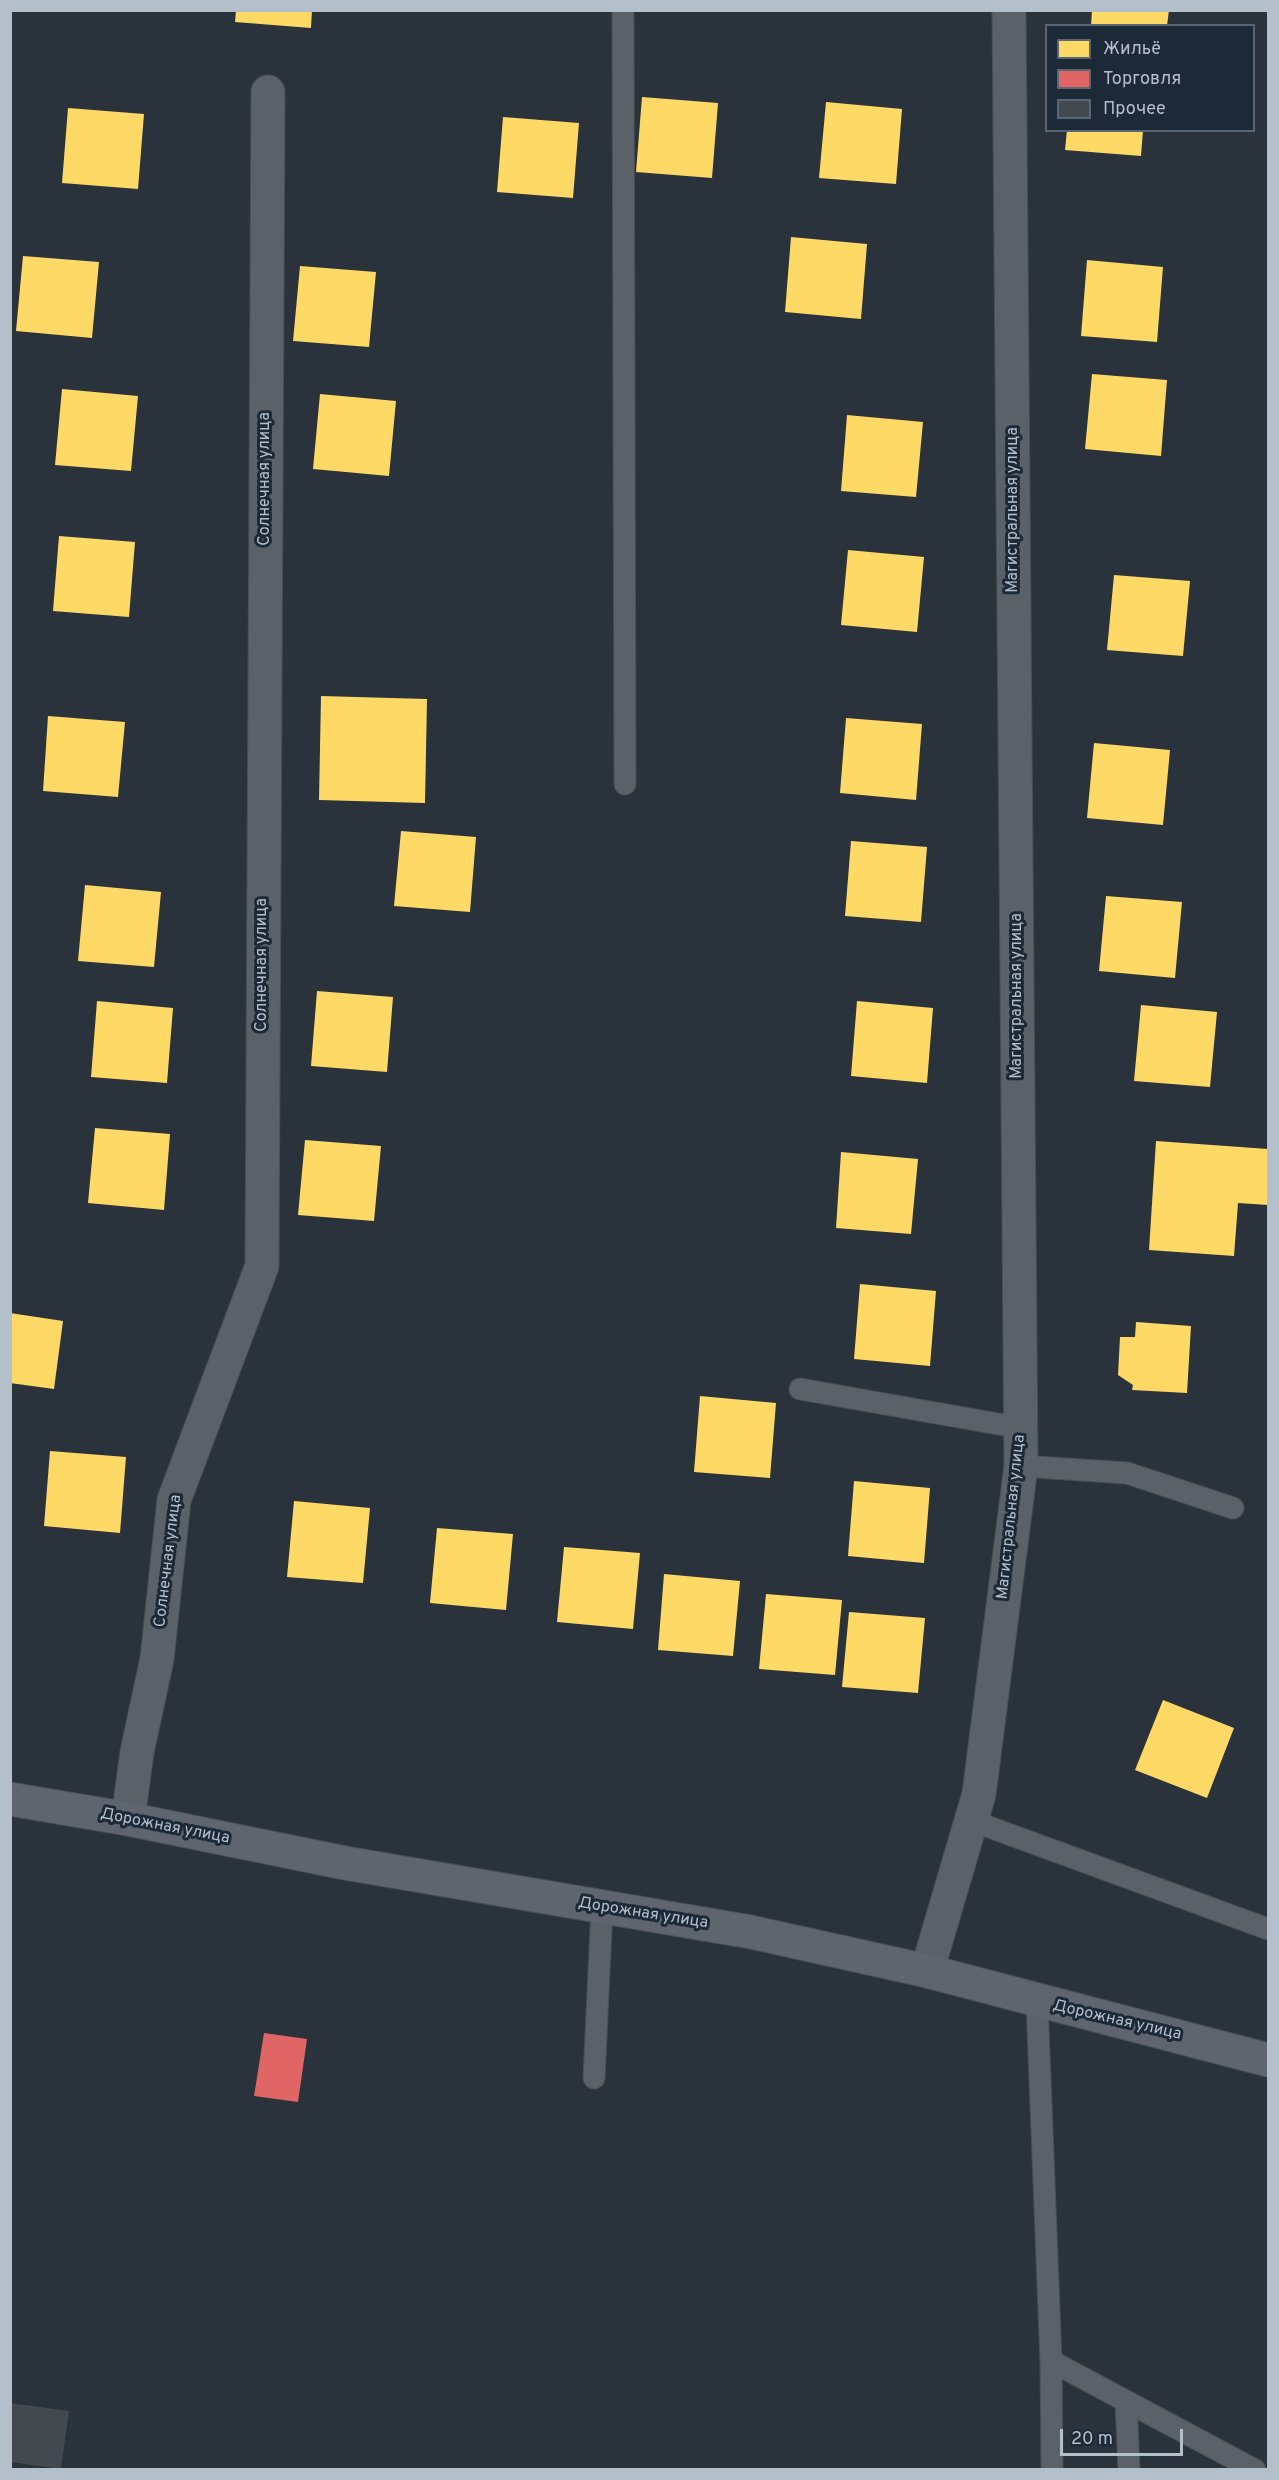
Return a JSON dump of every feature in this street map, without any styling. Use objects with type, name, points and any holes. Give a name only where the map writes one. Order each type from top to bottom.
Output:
[{"type":"street","name":"Магистральная улица","points":[[927,1971],[979,1794],[1021,1466],[1009,10]]},
{"type":"street","name":"Солнечная улица","points":[[128,1819],[137,1752],[157,1659],[174,1500],[262,1266],[268,92]]},
{"type":"street","name":"Дорожная улица","points":[[10,1799],[128,1819],[345,1863],[751,1932],[927,1971],[1037,2002],[1205,2042],[1269,2060]]},
{"type":"lane","points":[[623,10],[625,784]]},
{"type":"lane","points":[[800,1389],[1021,1428]]},
{"type":"lane","points":[[1021,1466],[1127,1473],[1233,1508]]},
{"type":"lane","points":[[970,1820],[1269,1929]]},
{"type":"lane","points":[[594,2078],[603,1908]]},
{"type":"lane","points":[[1037,2002],[1042,2192],[1052,2361],[1052,2469]]},
{"type":"lane","points":[[1052,2361],[1255,2469]]},
{"type":"lane","points":[[1126,2401],[1129,2469]]},
{"type":"building: Жильё","points":[[236,10],[312,10],[311,28],[235,22]]},
{"type":"building: Жильё","points":[[1092,10],[1169,10],[1167,24],[1091,24]]},
{"type":"building: Жильё","points":[[642,97],[718,103],[712,178],[636,172]]},
{"type":"building: Жильё","points":[[826,102],[902,109],[896,184],[819,178]]},
{"type":"building: Жильё","points":[[68,108],[144,114],[138,189],[62,183]]},
{"type":"building: Жильё","points":[[503,117],[579,123],[573,198],[497,192]]},
{"type":"building: Жильё","points":[[1067,132],[1143,132],[1141,156],[1065,150]]},
{"type":"building: Жильё","points":[[791,237],[867,244],[861,319],[785,312]]},
{"type":"building: Жильё","points":[[23,256],[99,262],[92,338],[16,331]]},
{"type":"building: Жильё","points":[[1087,260],[1163,267],[1157,342],[1081,336]]},
{"type":"building: Жильё","points":[[300,266],[376,272],[369,347],[293,341]]},
{"type":"building: Жильё","points":[[1092,374],[1167,380],[1161,456],[1085,449]]},
{"type":"building: Жильё","points":[[62,389],[138,396],[131,471],[55,465]]},
{"type":"building: Жильё","points":[[320,394],[396,401],[389,476],[313,469]]},
{"type":"building: Жильё","points":[[847,415],[923,422],[916,497],[841,491]]},
{"type":"building: Жильё","points":[[59,536],[135,542],[129,617],[53,611]]},
{"type":"building: Жильё","points":[[848,550],[924,557],[917,632],[841,625]]},
{"type":"building: Жильё","points":[[1114,575],[1190,581],[1183,656],[1107,650]]},
{"type":"building: Жильё","points":[[321,696],[427,699],[425,803],[319,800]]},
{"type":"building: Жильё","points":[[48,716],[125,722],[118,797],[43,791]]},
{"type":"building: Жильё","points":[[846,718],[922,724],[916,800],[840,793]]},
{"type":"building: Жильё","points":[[1094,743],[1170,750],[1163,825],[1087,818]]},
{"type":"building: Жильё","points":[[401,831],[476,837],[470,912],[394,906]]},
{"type":"building: Жильё","points":[[851,841],[927,847],[921,922],[845,916]]},
{"type":"building: Жильё","points":[[85,885],[161,892],[154,967],[78,961]]},
{"type":"building: Жильё","points":[[1106,896],[1182,902],[1175,978],[1099,971]]},
{"type":"building: Жильё","points":[[317,991],[393,997],[387,1072],[311,1066]]},
{"type":"building: Жильё","points":[[97,1001],[173,1008],[167,1083],[91,1077]]},
{"type":"building: Жильё","points":[[857,1001],[933,1008],[927,1083],[851,1076]]},
{"type":"building: Жильё","points":[[1141,1005],[1217,1012],[1210,1087],[1134,1081]]},
{"type":"building: Жильё","points":[[95,1128],[170,1134],[164,1210],[88,1203]]},
{"type":"building: Жильё","points":[[305,1140],[381,1146],[374,1221],[298,1215]]},
{"type":"building: Жильё","points":[[1156,1141],[1268,1149],[1268,1205],[1238,1203],[1234,1256],[1149,1250]]},
{"type":"building: Жильё","points":[[841,1152],[918,1159],[911,1234],[836,1228]]},
{"type":"building: Жильё","points":[[860,1284],[936,1291],[930,1366],[854,1359]]},
{"type":"building: Жильё","points":[[10,1313],[63,1321],[54,1389],[10,1383]]},
{"type":"building: Жильё","points":[[1136,1322],[1191,1326],[1187,1393],[1132,1390],[1133,1385],[1118,1375],[1120,1337],[1135,1337]]},
{"type":"building: Жильё","points":[[700,1396],[776,1403],[770,1478],[694,1472]]},
{"type":"building: Жильё","points":[[50,1451],[126,1457],[120,1533],[44,1526]]},
{"type":"building: Жильё","points":[[854,1481],[930,1488],[924,1563],[848,1556]]},
{"type":"building: Жильё","points":[[294,1501],[370,1508],[363,1583],[287,1577]]},
{"type":"building: Жильё","points":[[437,1528],[513,1534],[506,1610],[430,1603]]},
{"type":"building: Жильё","points":[[564,1547],[640,1553],[633,1629],[557,1622]]},
{"type":"building: Жильё","points":[[664,1574],[740,1581],[733,1656],[658,1650]]},
{"type":"building: Жильё","points":[[766,1594],[842,1600],[835,1675],[759,1669]]},
{"type":"building: Жильё","points":[[849,1612],[925,1618],[918,1693],[842,1687]]},
{"type":"building: Жильё","points":[[1163,1700],[1234,1728],[1207,1798],[1135,1770]]},
{"type":"building: Торговля","points":[[264,2033],[307,2039],[298,2102],[254,2096]]},
{"type":"building: Прочее","points":[[10,2403],[69,2411],[61,2469],[10,2462]]}]
